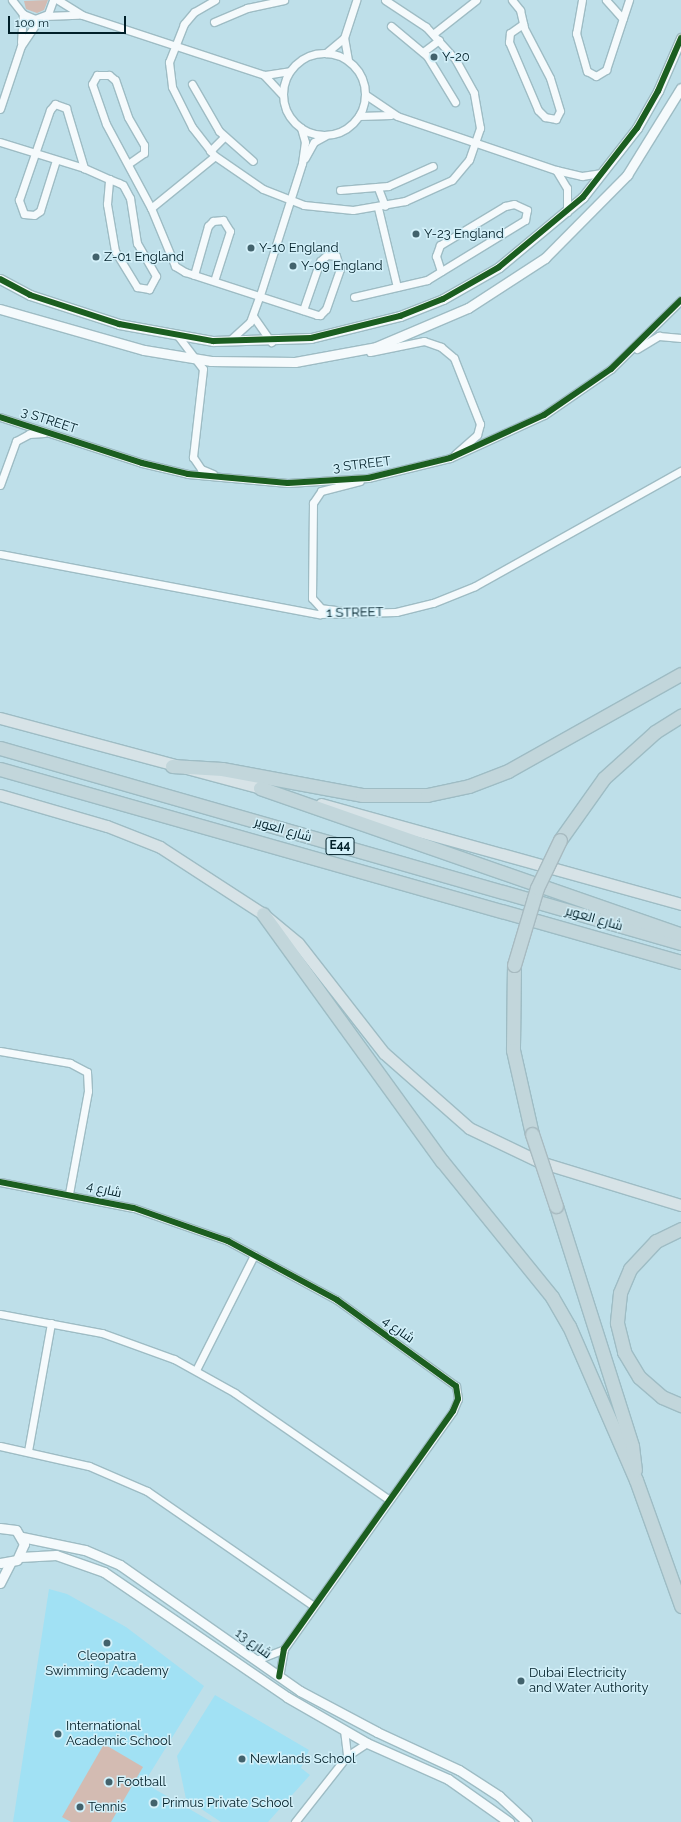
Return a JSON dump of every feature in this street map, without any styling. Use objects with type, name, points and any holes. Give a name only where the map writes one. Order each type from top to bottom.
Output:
[{"type":"highway","points":[[172,766],[222,769],[362,795],[427,796],[469,786],[508,771],[681,674]]},
{"type":"highway","points":[[636,1480],[632,1446],[532,1134],[513,1050],[514,965],[536,888],[560,840],[604,778],[655,732],[681,716]]},
{"type":"highway","name":"شارع العوير","points":[[0,748],[681,943]]},
{"type":"highway","name":"شارع العوير","points":[[0,769],[681,962]]},
{"type":"highway","points":[[260,788],[681,934]]},
{"type":"highway","points":[[263,914],[438,1155],[552,1297],[569,1326],[636,1480],[681,1606]]},
{"type":"highway","points":[[681,1229],[656,1241],[633,1264],[620,1293],[617,1323],[624,1352],[639,1377],[662,1397],[681,1405]]},
{"type":"main road","points":[[0,718],[681,904]]},
{"type":"main road","points":[[0,795],[106,826],[160,847],[263,914],[298,943],[384,1053],[469,1128],[540,1162],[681,1205]]},
{"type":"street","points":[[0,109],[21,46],[23,14],[18,4],[12,0]]},
{"type":"street","points":[[21,46],[42,18],[51,10],[53,0]]},
{"type":"street","points":[[58,0],[82,15],[264,75],[278,85],[283,95],[286,110],[301,128],[305,142],[302,164],[253,316],[243,331],[228,342]]},
{"type":"street","points":[[215,0],[190,16],[174,46],[169,70],[172,87],[184,114],[213,153],[251,182],[290,201],[339,210],[382,207],[424,194],[452,180],[464,168],[476,143],[480,120],[474,93],[463,71],[433,34],[385,0]]},
{"type":"street","points":[[214,22],[270,1],[284,0]]},
{"type":"street","points":[[302,164],[314,142],[326,135],[345,130],[359,116],[366,95],[364,81],[348,60],[344,38],[356,0]]},
{"type":"street","points":[[433,34],[476,0]]},
{"type":"street","points":[[512,0],[521,12],[522,24],[550,78],[560,111],[556,119],[545,117],[538,110],[509,42],[510,33],[522,24]]},
{"type":"street","points":[[582,0],[576,33],[591,74],[599,75],[606,70],[629,0]]},
{"type":"street","points":[[606,0],[623,19]]},
{"type":"street","points":[[23,14],[42,18],[82,15]]},
{"type":"street","points":[[391,26],[424,52],[455,102]]},
{"type":"street","points":[[264,75],[290,71],[306,57],[326,53],[344,38]]},
{"type":"street","points":[[0,279],[42,299],[119,324],[178,336],[228,342],[271,342],[356,329],[429,305],[499,267],[566,214],[606,171],[648,110],[681,38]]},
{"type":"street","points":[[424,52],[439,40]]},
{"type":"street","points":[[326,53],[348,60]]},
{"type":"street","points":[[283,95],[290,71]]},
{"type":"street","points":[[128,164],[142,155],[144,148],[128,117],[115,80],[101,74],[94,77],[93,90],[106,124],[151,208],[172,262],[194,275],[260,295],[317,315],[325,312],[341,266],[336,256],[327,255],[320,261],[303,310]]},
{"type":"street","points":[[192,84],[203,109],[224,137],[252,160]]},
{"type":"street","points":[[338,356],[376,347],[430,326],[489,297],[545,258],[627,175],[681,88]]},
{"type":"street","points":[[366,95],[397,116],[556,170],[582,176],[606,171]]},
{"type":"street","points":[[56,160],[40,211],[26,215],[18,204],[34,153],[52,107],[63,105],[84,168]]},
{"type":"street","points":[[359,116],[397,116]]},
{"type":"street","points":[[301,128],[326,135]]},
{"type":"street","points":[[151,208],[213,153],[224,137]]},
{"type":"street","points":[[0,142],[84,168],[109,178],[122,185],[129,194],[135,238],[156,276],[149,289],[137,287],[116,251],[107,204],[109,178]]},
{"type":"street","points":[[340,190],[378,188],[411,178],[433,166]]},
{"type":"street","points":[[556,170],[567,188],[566,214]]},
{"type":"street","points":[[378,188],[397,287]]},
{"type":"street","points":[[354,297],[419,283],[441,271],[526,220],[527,210],[514,204],[505,206],[440,246],[436,256],[441,271]]},
{"type":"street","points":[[194,275],[208,226],[216,220],[223,220],[230,231],[214,281]]},
{"type":"street","name":"3 STREET","points":[[0,417],[142,463],[231,479],[288,483],[368,478],[450,458],[544,415],[596,382],[626,356],[681,300]]},
{"type":"street","points":[[0,309],[144,350],[199,360],[266,363],[338,356],[416,342],[433,343],[448,352],[459,369],[480,424],[477,435],[450,458]]},
{"type":"street","points":[[253,316],[271,342]]},
{"type":"street","points":[[178,336],[199,360],[203,374],[193,457],[206,471],[231,479]]},
{"type":"street","points":[[626,356],[659,336],[681,338]]},
{"type":"street","points":[[0,485],[16,441],[29,434],[49,433]]},
{"type":"street","name":"1 STREET","points":[[0,554],[265,605],[324,614],[358,615],[415,608],[475,586],[681,471]]},
{"type":"street","points":[[358,615],[322,608],[312,598],[313,503],[321,491],[368,478]]},
{"type":"street","points":[[0,1051],[70,1063],[87,1072],[88,1091],[70,1194]]},
{"type":"street","name":"شارع 4","points":[[0,1182],[70,1194],[190,1225],[254,1255],[343,1305],[456,1386],[456,1405],[312,1605],[284,1649],[279,1677]]},
{"type":"street","points":[[196,1370],[254,1255]]},
{"type":"street","points":[[0,1314],[51,1323],[127,1340],[196,1370],[388,1499]]},
{"type":"street","points":[[28,1451],[51,1323]]},
{"type":"street","points":[[0,1446],[28,1451],[89,1466],[147,1491],[312,1605]]},
{"type":"street","name":"شارع 13","points":[[0,1528],[11,1528],[22,1537],[85,1550],[120,1565],[279,1677],[353,1720],[460,1770],[499,1796],[527,1822]]},
{"type":"street","points":[[0,1563],[10,1563],[20,1557],[24,1548],[22,1537]]},
{"type":"street","name":"شارع 13","points":[[20,1557],[56,1555],[104,1572],[273,1688],[367,1743],[448,1779],[509,1822]]},
{"type":"street","points":[[0,1583],[10,1563]]},
{"type":"street","points":[[256,1660],[284,1649]]},
{"type":"street","points":[[344,1730],[347,1756]]},
{"type":"street","points":[[295,1822],[347,1756],[367,1743]]},
{"type":"shaded area","points":[[48,0],[44,10],[37,13],[26,9],[24,1]]},
{"type":"shaded area","points":[[49,1589],[67,1594],[126,1627],[204,1686],[144,1783],[212,1822],[13,1822]]},
{"type":"shaded area","name":"Newlands School","points":[[215,1695],[309,1750],[301,1768],[310,1775],[268,1822],[221,1822],[186,1799],[177,1756]]},
{"type":"shaded area","name":"Football","points":[[104,1744],[143,1767],[111,1822],[71,1822],[62,1817]]},
{"type":"cycle path","points":[[0,279],[30,295],[119,324],[213,341],[311,338],[400,316],[443,299],[499,267],[583,197],[637,128],[658,91],[681,38]]},
{"type":"cycle path","points":[[0,417],[142,463],[188,474],[288,483],[368,478],[450,458],[544,415],[611,369],[681,300]]},
{"type":"cycle path","points":[[0,1182],[134,1208],[228,1241],[337,1300],[456,1386],[458,1399],[453,1411],[284,1649],[279,1677]]},
{"type":"place","name":"Y-20","points":[[434,57]]},
{"type":"place","name":"Y-23 England","points":[[416,234]]},
{"type":"place","name":"Y-10 England","points":[[251,248]]},
{"type":"place","name":"Z-01 England","points":[[96,257]]},
{"type":"place","name":"Y-09 England","points":[[293,266]]},
{"type":"place","name":"Cleopatra Swimming Academy","points":[[107,1643]]},
{"type":"place","name":"Dubai Electricity and Water Authority","points":[[521,1681]]},
{"type":"place","name":"International Academic School","points":[[58,1734]]},
{"type":"place","name":"Newlands School","points":[[242,1759]]},
{"type":"place","name":"Football","points":[[109,1782]]},
{"type":"place","name":"Primus Private School","points":[[154,1803]]},
{"type":"place","name":"Tennis","points":[[80,1807]]}]
